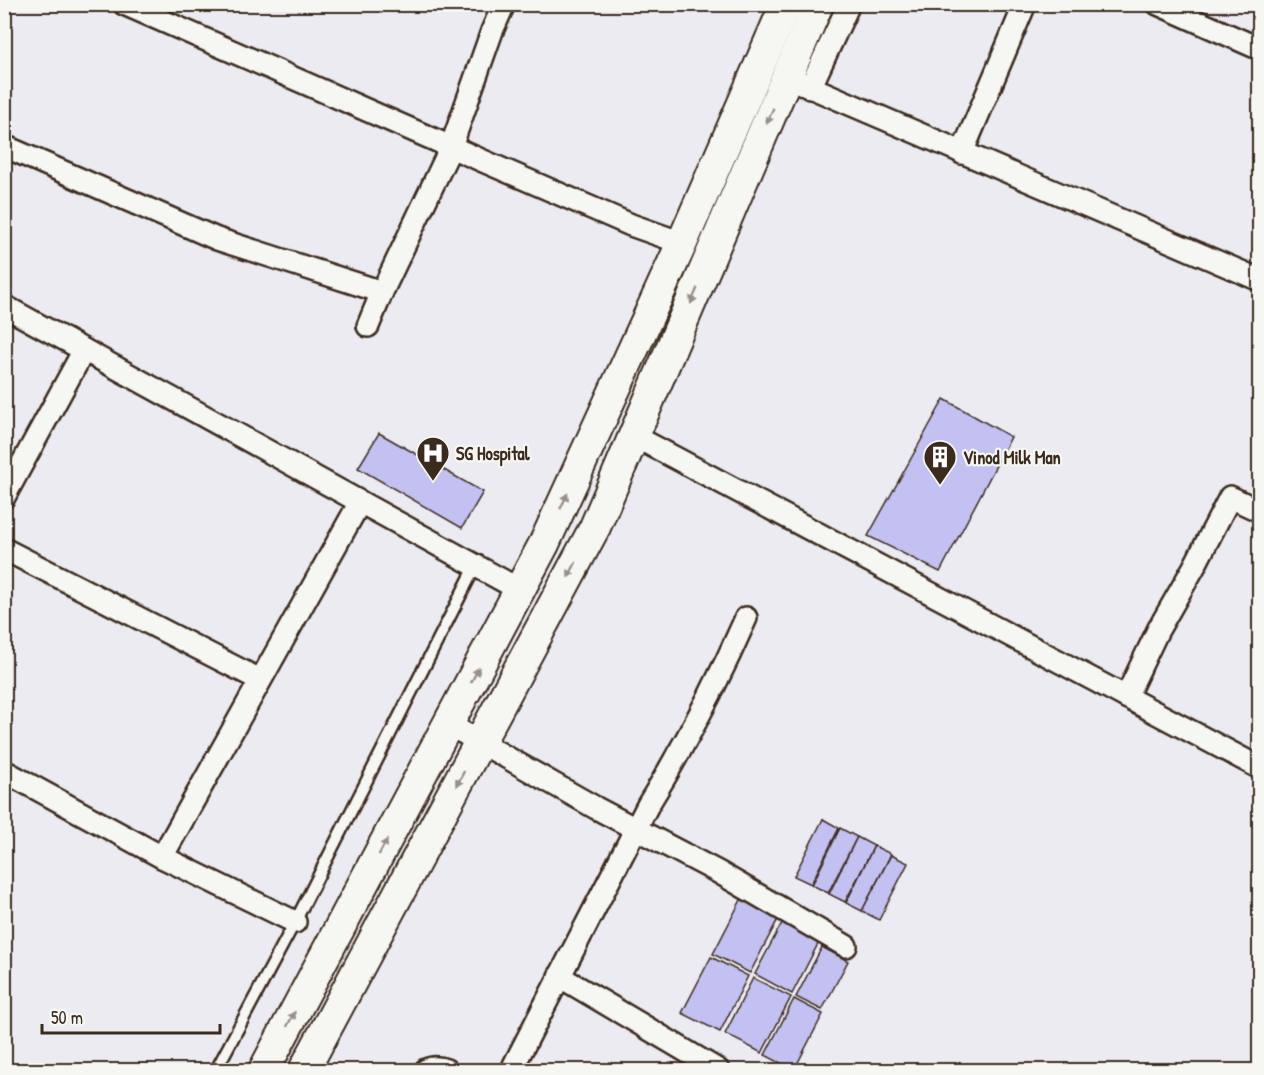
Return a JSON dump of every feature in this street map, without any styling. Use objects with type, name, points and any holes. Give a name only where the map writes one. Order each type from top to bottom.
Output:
[{"type":"street","points":[[124,4],[631,225],[682,243]]},
{"type":"street","points":[[368,326],[451,147],[504,4]]},
{"type":"street","points":[[264,1071],[544,544],[682,243],[786,4]]},
{"type":"street","points":[[798,82],[818,4]]},
{"type":"street","points":[[304,1071],[596,527],[634,436],[798,82],[849,4]]},
{"type":"street","points":[[962,153],[1026,4]]},
{"type":"street","points":[[1158,4],[1260,48]]},
{"type":"street","points":[[798,82],[1260,280]]},
{"type":"street","points":[[4,146],[217,238],[382,292]]},
{"type":"street","points":[[4,306],[520,590]]},
{"type":"street","points":[[4,496],[84,350]]},
{"type":"street","points":[[634,436],[1260,768]]},
{"type":"street","points":[[1126,697],[1158,630],[1230,497],[1260,511]]},
{"type":"street","points":[[162,857],[360,502]]},
{"type":"street","points":[[4,549],[260,680]]},
{"type":"street","points":[[514,1065],[648,805],[689,733],[746,618]]},
{"type":"street","points":[[448,724],[637,830],[718,872],[846,946]]},
{"type":"street","points":[[4,771],[162,857],[295,922]]},
{"type":"street","points":[[559,976],[718,1071]]},
{"type":"street","points":[[426,1071],[431,1068],[446,1071]]},
{"type":"lane","points":[[216,1071],[295,922],[476,565]]},
{"type":"building","name":"Vinod Milk Man","points":[[944,399],[1011,437],[940,572],[868,536]]},
{"type":"building","points":[[379,433],[483,492],[462,528],[358,468]]},
{"type":"building","points":[[823,819],[839,828],[811,884],[794,876]]},
{"type":"building","points":[[840,828],[857,837],[828,893],[812,885]]},
{"type":"building","points":[[857,837],[874,846],[845,902],[829,894]]},
{"type":"building","points":[[874,846],[891,854],[862,911],[846,903]]},
{"type":"building","points":[[891,855],[908,863],[879,920],[862,911]]},
{"type":"building","points":[[742,898],[779,917],[750,973],[713,954]]},
{"type":"building","points":[[784,919],[821,938],[792,994],[755,974]]},
{"type":"building","points":[[822,947],[848,961],[822,1010],[796,997]]},
{"type":"building","points":[[711,957],[748,976],[720,1032],[682,1013]]},
{"type":"building","points":[[753,978],[791,997],[762,1053],[725,1034]]},
{"type":"building","points":[[794,999],[823,1014],[794,1070],[765,1055]]},
{"type":"place","name":"SG Hospital","points":[[433,482]]},
{"type":"place","name":"Vinod Milk Man","points":[[940,486]]}]
